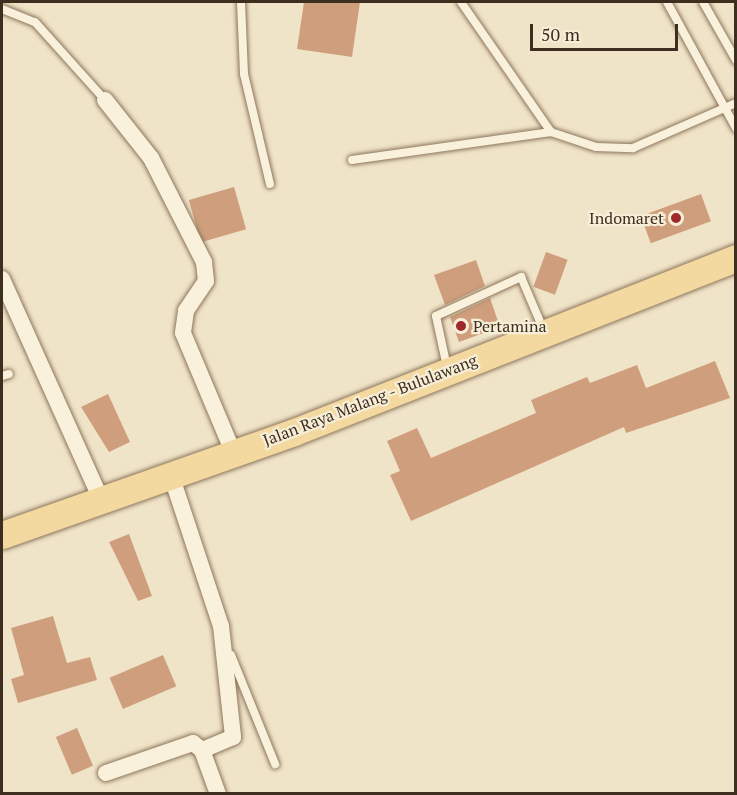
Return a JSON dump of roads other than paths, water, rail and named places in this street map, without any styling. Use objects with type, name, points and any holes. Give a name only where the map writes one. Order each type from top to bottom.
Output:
[{"type":"main road","name":"Jalan Raya Malang - Bululawang","points":[[2,535],[102,501],[233,452],[735,258]]},
{"type":"street","points":[[105,100],[151,158],[204,262],[206,281],[186,311],[183,333],[233,452]]},
{"type":"street","points":[[2,279],[102,501]]},
{"type":"street","points":[[106,773],[183,742],[202,750],[233,737],[221,626],[171,475]]},
{"type":"street","points":[[202,750],[218,794]]},
{"type":"lane","points":[[241,2],[244,74],[270,184]]},
{"type":"lane","points":[[461,2],[551,132]]},
{"type":"lane","points":[[667,2],[735,128]]},
{"type":"lane","points":[[703,2],[735,60]]},
{"type":"lane","points":[[2,9],[35,22],[105,100]]},
{"type":"lane","points":[[352,160],[551,132],[618,151],[735,103]]},
{"type":"lane","points":[[447,370],[436,316],[521,277],[545,333]]},
{"type":"lane","points":[[221,626],[275,764]]},
{"type":"place","name":"Indomaret","points":[[676,218]]},
{"type":"place","name":"Pertamina","points":[[461,326]]}]
